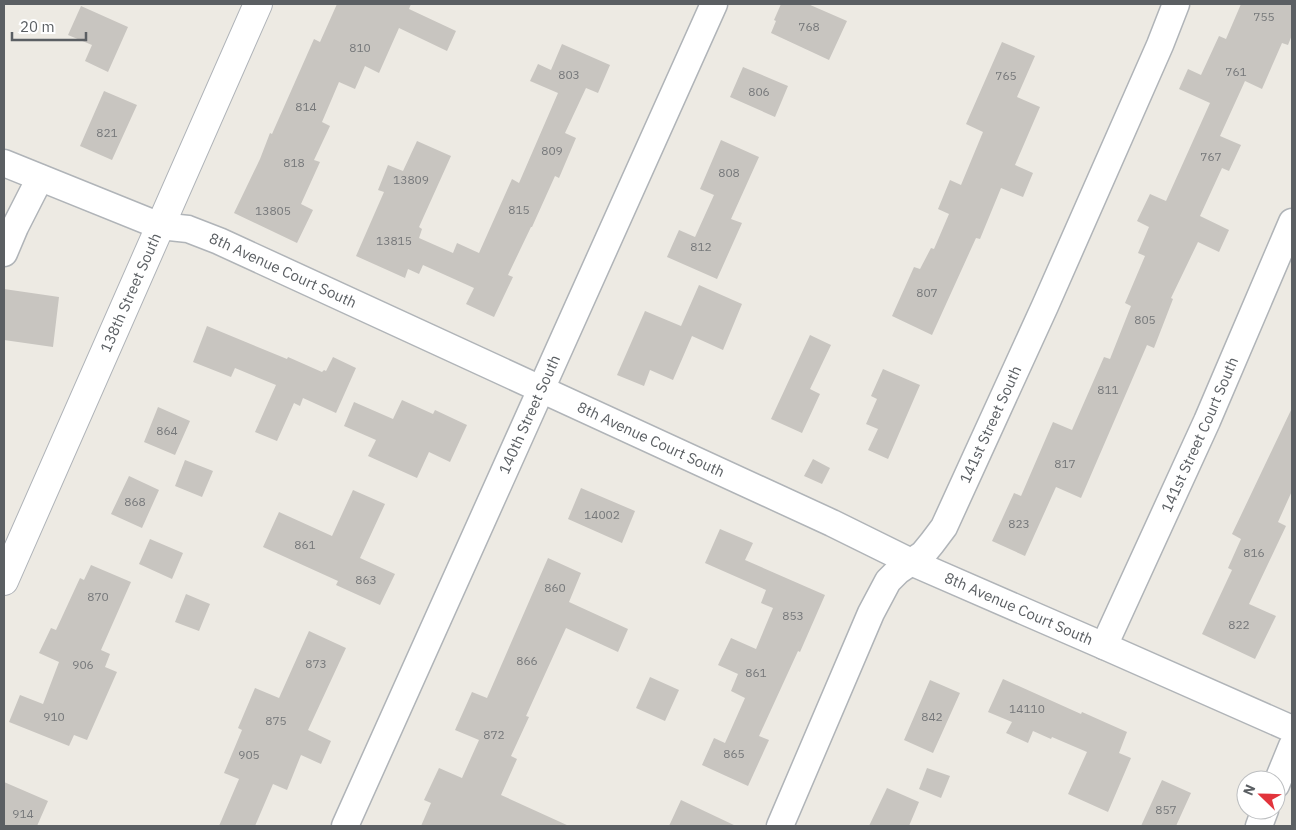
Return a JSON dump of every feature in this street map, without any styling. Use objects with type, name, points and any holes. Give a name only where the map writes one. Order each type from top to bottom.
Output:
[{"type":"street","name":"138th Street South","points":[[4,581],[258,4]]},
{"type":"street","name":"140th Street South","points":[[345,826],[714,4]]},
{"type":"street","name":"141st Street South","points":[[780,826],[871,613],[888,581],[898,571],[923,554],[944,527],[1045,306],[1160,45],[1176,4]]},
{"type":"street","name":"8th Avenue Court South","points":[[4,163],[160,226],[188,229],[219,241],[823,519],[911,562],[1292,729]]},
{"type":"street","points":[[4,252],[40,178]]},
{"type":"street","name":"141st Street Court South","points":[[1104,646],[1207,421],[1292,222]]},
{"type":"street","points":[[1282,770],[1292,746]]},
{"type":"building","points":[[337,4],[411,4],[409,9],[456,31],[447,51],[399,28],[379,73],[365,66],[355,89],[339,82],[322,122],[330,126],[314,160],[320,162],[301,204],[313,210],[297,243],[234,213],[260,159],[270,133],[272,134],[314,39],[320,42]]},
{"type":"building","points":[[781,4],[808,4],[847,21],[829,60],[771,33]]},
{"type":"building","points":[[1241,4],[1292,4],[1292,35],[1288,45],[1282,43],[1262,89],[1245,81],[1220,136],[1241,145],[1229,171],[1222,168],[1200,216],[1229,230],[1219,252],[1198,242],[1171,298],[1173,299],[1154,348],[1147,345],[1081,498],[1056,487],[1025,556],[992,541],[1014,493],[1021,496],[1053,422],[1072,430],[1104,357],[1110,359],[1131,306],[1125,303],[1145,256],[1138,253],[1149,227],[1137,221],[1150,194],[1166,201],[1210,103],[1179,89],[1188,69],[1201,75],[1219,36],[1226,39]]},
{"type":"building","points":[[81,6],[128,27],[108,72],[85,61],[92,45],[68,35]]},
{"type":"building","points":[[1002,42],[1035,56],[1017,97],[1040,107],[1015,165],[1033,173],[1023,197],[1001,188],[980,239],[976,238],[932,335],[892,316],[914,267],[920,269],[931,248],[934,249],[949,214],[938,209],[950,180],[961,185],[983,132],[966,124]]},
{"type":"building","points":[[562,44],[610,65],[598,93],[586,88],[565,133],[576,138],[559,178],[555,176],[508,275],[513,277],[494,317],[466,304],[474,288],[423,265],[419,274],[408,269],[405,278],[356,256],[384,192],[378,190],[388,165],[403,171],[417,141],[451,156],[419,227],[422,229],[419,238],[453,253],[457,243],[479,253],[512,179],[519,183],[558,93],[530,81],[538,64],[551,70]]},
{"type":"building","points":[[743,67],[788,86],[775,117],[730,97]]},
{"type":"building","points":[[104,91],[137,105],[112,160],[80,146]]},
{"type":"building","points":[[721,140],[759,157],[731,219],[742,223],[717,279],[667,257],[679,230],[695,237],[714,195],[700,189]]},
{"type":"building","points":[[699,285],[742,304],[723,350],[692,336],[673,380],[650,370],[644,386],[617,375],[645,311],[681,326]]},
{"type":"building","points":[[4,289],[59,297],[53,347],[4,340]]},
{"type":"building","points":[[207,326],[322,372],[326,371],[333,357],[356,368],[336,413],[303,398],[300,406],[294,403],[277,441],[255,432],[276,385],[235,368],[231,377],[193,362]]},
{"type":"building","points":[[810,335],[831,345],[810,389],[820,394],[802,433],[771,419]]},
{"type":"building","points":[[883,369],[920,385],[888,459],[868,450],[878,429],[866,424],[877,399],[871,396]]},
{"type":"building","points":[[402,400],[433,414],[435,410],[467,425],[450,462],[429,452],[417,478],[368,456],[376,440],[344,426],[354,402],[393,419]]},
{"type":"building","points":[[158,407],[190,421],[175,455],[144,442]]},
{"type":"building","points":[[1292,408],[1292,491],[1278,522],[1286,526],[1249,604],[1276,616],[1255,659],[1202,634],[1232,570],[1228,568],[1241,539],[1232,534]]},
{"type":"building","points":[[813,459],[830,468],[822,484],[804,476]]},
{"type":"building","points":[[185,460],[213,471],[202,497],[175,486]]},
{"type":"building","points":[[129,476],[159,490],[142,528],[111,514]]},
{"type":"building","points":[[581,488],[635,511],[622,543],[568,519]]},
{"type":"building","points":[[353,490],[385,504],[360,558],[395,574],[380,605],[336,585],[338,581],[263,547],[279,512],[332,536]]},
{"type":"building","points":[[720,529],[753,543],[745,560],[825,595],[800,652],[798,651],[759,736],[769,740],[748,786],[702,765],[714,738],[725,743],[745,698],[731,691],[738,674],[718,665],[731,638],[756,649],[773,608],[761,603],[766,590],[705,563]]},
{"type":"building","points":[[150,539],[183,553],[172,579],[139,564]]},
{"type":"building","points":[[548,558],[581,573],[569,602],[628,629],[618,652],[566,628],[526,716],[529,717],[511,756],[517,759],[501,795],[569,826],[421,826],[431,803],[424,800],[439,768],[462,778],[479,740],[455,730],[472,692],[487,698]]},
{"type":"building","points":[[91,565],[131,582],[101,650],[110,654],[105,667],[117,672],[87,740],[74,735],[69,746],[9,722],[20,695],[43,704],[59,662],[39,653],[51,628],[56,630],[80,578],[84,580]]},
{"type":"building","points":[[186,594],[210,604],[199,631],[175,622]]},
{"type":"building","points":[[309,631],[346,648],[308,730],[331,741],[321,764],[301,755],[287,790],[273,784],[255,826],[219,826],[239,779],[224,773],[242,730],[238,728],[255,688],[279,698]]},
{"type":"building","points":[[650,677],[679,690],[665,721],[636,708]]},
{"type":"building","points":[[1003,679],[1081,714],[1082,712],[1127,732],[1119,753],[1131,758],[1108,812],[1068,794],[1087,752],[1033,731],[1028,743],[1006,733],[1012,722],[988,712]]},
{"type":"building","points":[[930,680],[960,693],[933,753],[904,740]]},
{"type":"building","points":[[927,768],[950,776],[941,798],[919,789]]},
{"type":"building","points":[[1162,780],[1191,793],[1176,826],[1141,826]]},
{"type":"building","points":[[4,782],[48,801],[37,826],[4,826]]},
{"type":"building","points":[[887,788],[919,802],[909,826],[869,826]]},
{"type":"building","points":[[681,800],[736,826],[669,826]]}]
